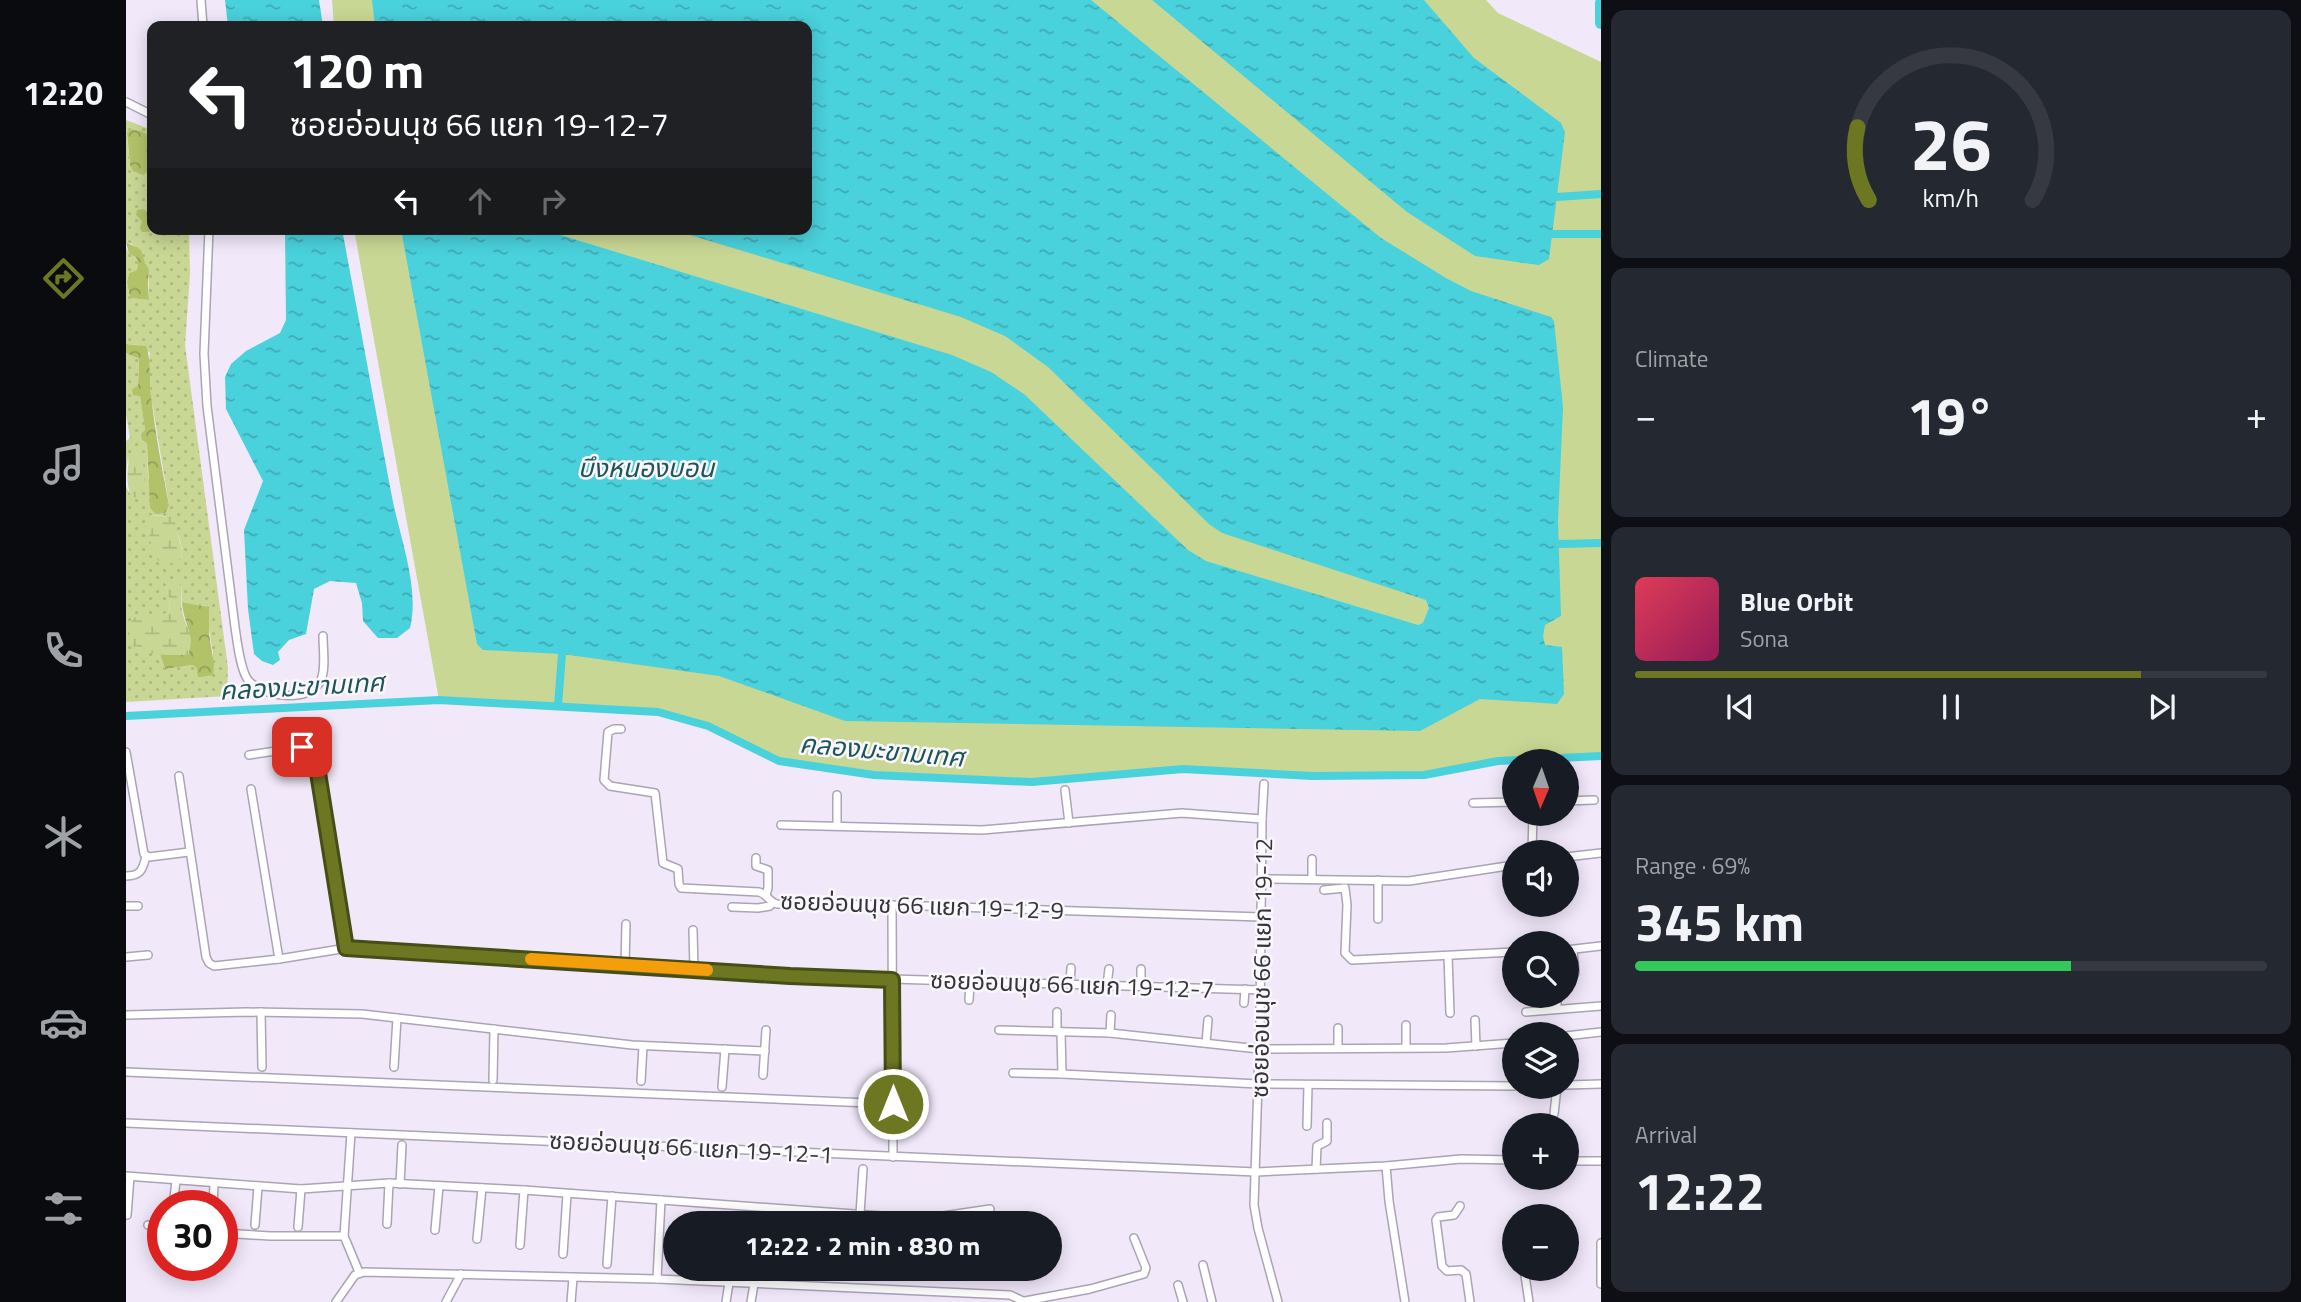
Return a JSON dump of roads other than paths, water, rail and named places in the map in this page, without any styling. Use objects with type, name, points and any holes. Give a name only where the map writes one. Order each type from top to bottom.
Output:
[{"type":"street","points":[[201,0],[203,21]]},
{"type":"street","points":[[126,102],[147,113]]},
{"type":"street","points":[[209,235],[204,354],[207,406],[234,626],[248,679],[271,693],[303,694],[315,689],[322,678],[323,636]]},
{"type":"street","name":"ซอยอ่อนนุช 66 แยก 19-12-9","points":[[621,729],[608,732],[604,780],[610,786],[655,793],[663,863],[678,869],[680,887],[759,892],[766,894],[777,904],[1261,917]]},
{"type":"street","points":[[248,755],[309,746],[315,754],[346,948]]},
{"type":"street","points":[[126,752],[142,849],[146,856],[139,874],[126,876]]},
{"type":"street","points":[[146,856],[189,852],[179,776]]},
{"type":"street","points":[[1262,819],[1264,784]]},
{"type":"street","points":[[251,789],[279,959]]},
{"type":"street","points":[[1065,790],[1069,823]]},
{"type":"street","points":[[837,795],[837,826]]},
{"type":"street","points":[[1579,801],[1594,800]]},
{"type":"street","points":[[1473,803],[1502,802]]},
{"type":"street","name":"ซอยอ่อนนุช 66 แยก 19-12","points":[[781,825],[982,830],[1182,813],[1262,819],[1255,1215],[1278,1302]]},
{"type":"street","name":"ซอยอ่อนนุช 66 แยก 19-12-7","points":[[189,852],[206,957],[214,966],[346,948],[892,980],[1261,990]]},
{"type":"street","points":[[1579,856],[1601,853]]},
{"type":"street","points":[[756,858],[757,866],[768,870],[766,894]]},
{"type":"street","points":[[1312,859],[1312,879]]},
{"type":"street","points":[[1263,879],[1409,881],[1502,867]]},
{"type":"street","points":[[1378,880],[1378,919]]},
{"type":"street","points":[[1324,890],[1345,888],[1345,953],[1352,960],[1502,953]]},
{"type":"street","points":[[732,906],[763,908],[770,906],[772,902]]},
{"type":"street","points":[[892,905],[893,1157]]},
{"type":"street","points":[[126,906],[138,906]]},
{"type":"street","points":[[625,965],[626,924]]},
{"type":"street","points":[[693,930],[694,970]]},
{"type":"street","points":[[1579,949],[1601,946]]},
{"type":"street","points":[[126,957],[148,955]]},
{"type":"street","points":[[1448,956],[1450,1013]]},
{"type":"street","points":[[1070,984],[1071,968]]},
{"type":"street","points":[[1107,985],[1109,969]]},
{"type":"street","points":[[1141,969],[1141,986]]},
{"type":"street","points":[[969,1000],[970,982]]},
{"type":"street","points":[[1244,1003],[1245,989]]},
{"type":"street","points":[[1526,1012],[1601,1006]]},
{"type":"street","points":[[261,1012],[262,1067]]},
{"type":"street","points":[[126,1015],[261,1012],[362,1014],[643,1046],[765,1051]]},
{"type":"street","points":[[1057,1012],[1062,1074]]},
{"type":"street","points":[[1111,1014],[1111,1033]]},
{"type":"street","points":[[394,1066],[397,1018]]},
{"type":"street","points":[[1206,1042],[1208,1020]]},
{"type":"street","points":[[1475,1020],[1476,1046]]},
{"type":"street","points":[[1406,1025],[1406,1047]]},
{"type":"street","points":[[1338,1028],[1338,1048]]},
{"type":"street","points":[[493,1080],[494,1029]]},
{"type":"street","points":[[763,1075],[766,1030]]},
{"type":"street","points":[[999,1030],[1111,1033],[1259,1049],[1476,1046],[1502,1043]]},
{"type":"street","points":[[1579,1035],[1601,1032]]},
{"type":"street","points":[[641,1081],[643,1046]]},
{"type":"street","points":[[722,1087],[725,1049]]},
{"type":"street","points":[[126,1072],[893,1104]]},
{"type":"street","points":[[1013,1073],[1258,1084],[1502,1086]]},
{"type":"street","points":[[1579,1085],[1601,1084]]},
{"type":"street","points":[[1307,1126],[1308,1085]]},
{"type":"street","points":[[1316,1169],[1317,1146],[1327,1141],[1327,1123]]},
{"type":"street","name":"ซอยอ่อนนุช 66 แยก 19-12-1","points":[[126,1124],[483,1137],[1256,1172],[1387,1166],[1477,1158],[1502,1159]]},
{"type":"street","points":[[351,1133],[344,1236],[359,1272]]},
{"type":"street","points":[[400,1184],[402,1145]]},
{"type":"street","points":[[1579,1161],[1601,1161]]},
{"type":"street","points":[[1387,1166],[1389,1201],[1405,1302]]},
{"type":"street","points":[[860,1211],[863,1169]]},
{"type":"street","points":[[127,1215],[128,1177],[302,1189],[389,1183],[817,1211]]},
{"type":"street","points":[[175,1190],[176,1181]]},
{"type":"street","points":[[387,1224],[389,1183]]},
{"type":"street","points":[[213,1190],[214,1184]]},
{"type":"street","points":[[435,1230],[439,1186]]},
{"type":"street","points":[[255,1225],[258,1187]]},
{"type":"street","points":[[477,1239],[482,1188]]},
{"type":"street","points":[[298,1227],[302,1189]]},
{"type":"street","points":[[520,1245],[524,1190]]},
{"type":"street","points":[[563,1254],[568,1194]]},
{"type":"street","points":[[607,1264],[611,1196]]},
{"type":"street","points":[[657,1279],[661,1200]]},
{"type":"street","points":[[1460,1206],[1454,1215],[1438,1217],[1436,1220],[1442,1266],[1447,1271],[1461,1270],[1466,1274],[1470,1302]]},
{"type":"street","points":[[979,1211],[990,1209]]},
{"type":"street","points":[[238,1233],[344,1236]]},
{"type":"street","points":[[337,1302],[359,1272],[657,1279],[1010,1295],[1025,1302],[1090,1289],[1144,1274],[1146,1268],[1134,1238]]},
{"type":"street","points":[[1601,1243],[1601,1284]]},
{"type":"street","points":[[1203,1265],[1212,1302]]},
{"type":"street","points":[[446,1302],[461,1274]]},
{"type":"street","points":[[571,1302],[573,1278]]},
{"type":"street","points":[[1526,1281],[1529,1302]]},
{"type":"street","points":[[726,1302],[729,1283]]},
{"type":"street","points":[[751,1302],[754,1284]]},
{"type":"street","points":[[1178,1285],[1183,1302]]},
{"type":"water","points":[[225,0],[319,0],[322,21],[227,21]]},
{"type":"water","name":"บึงหนองบอน","points":[[372,0],[1091,0],[1381,238],[1471,291],[1551,317],[1554,321],[1563,407],[1558,521],[1561,616],[1545,625],[1543,636],[1545,645],[1562,647],[1564,694],[1557,704],[1480,699],[1420,731],[845,721],[719,676],[562,654],[483,650],[477,644],[402,235],[561,235],[952,355],[991,372],[1024,394],[1188,550],[1206,561],[1418,625],[1423,623],[1429,608],[1426,600],[1222,533],[1210,525],[1048,367],[1005,336],[961,317],[690,235],[812,235],[812,21],[374,21]]},
{"type":"water","points":[[1152,0],[1424,0],[1474,58],[1561,123],[1565,132],[1549,259],[1539,265],[1475,256],[1407,212]]},
{"type":"water","points":[[285,235],[343,235],[413,596],[410,628],[397,638],[378,638],[363,621],[362,603],[356,583],[330,581],[314,589],[306,634],[289,640],[278,652],[280,660],[273,665],[254,654],[248,609],[244,530],[263,481],[226,409],[225,377],[231,364],[246,351],[280,333],[286,320]]},
{"type":"waterway","points":[[1601,3],[1601,23]]},
{"type":"waterway","points":[[1557,197],[1601,194]]},
{"type":"waterway","points":[[1552,234],[1601,234]]},
{"type":"waterway","points":[[1559,544],[1601,543]]},
{"type":"waterway","points":[[558,706],[562,654]]},
{"type":"waterway","name":"คลองมะขามเทศ","points":[[126,716],[439,700],[658,712],[708,726],[779,761],[874,775],[1032,782],[1183,769],[1312,776],[1424,775],[1498,761],[1601,756]]}]
